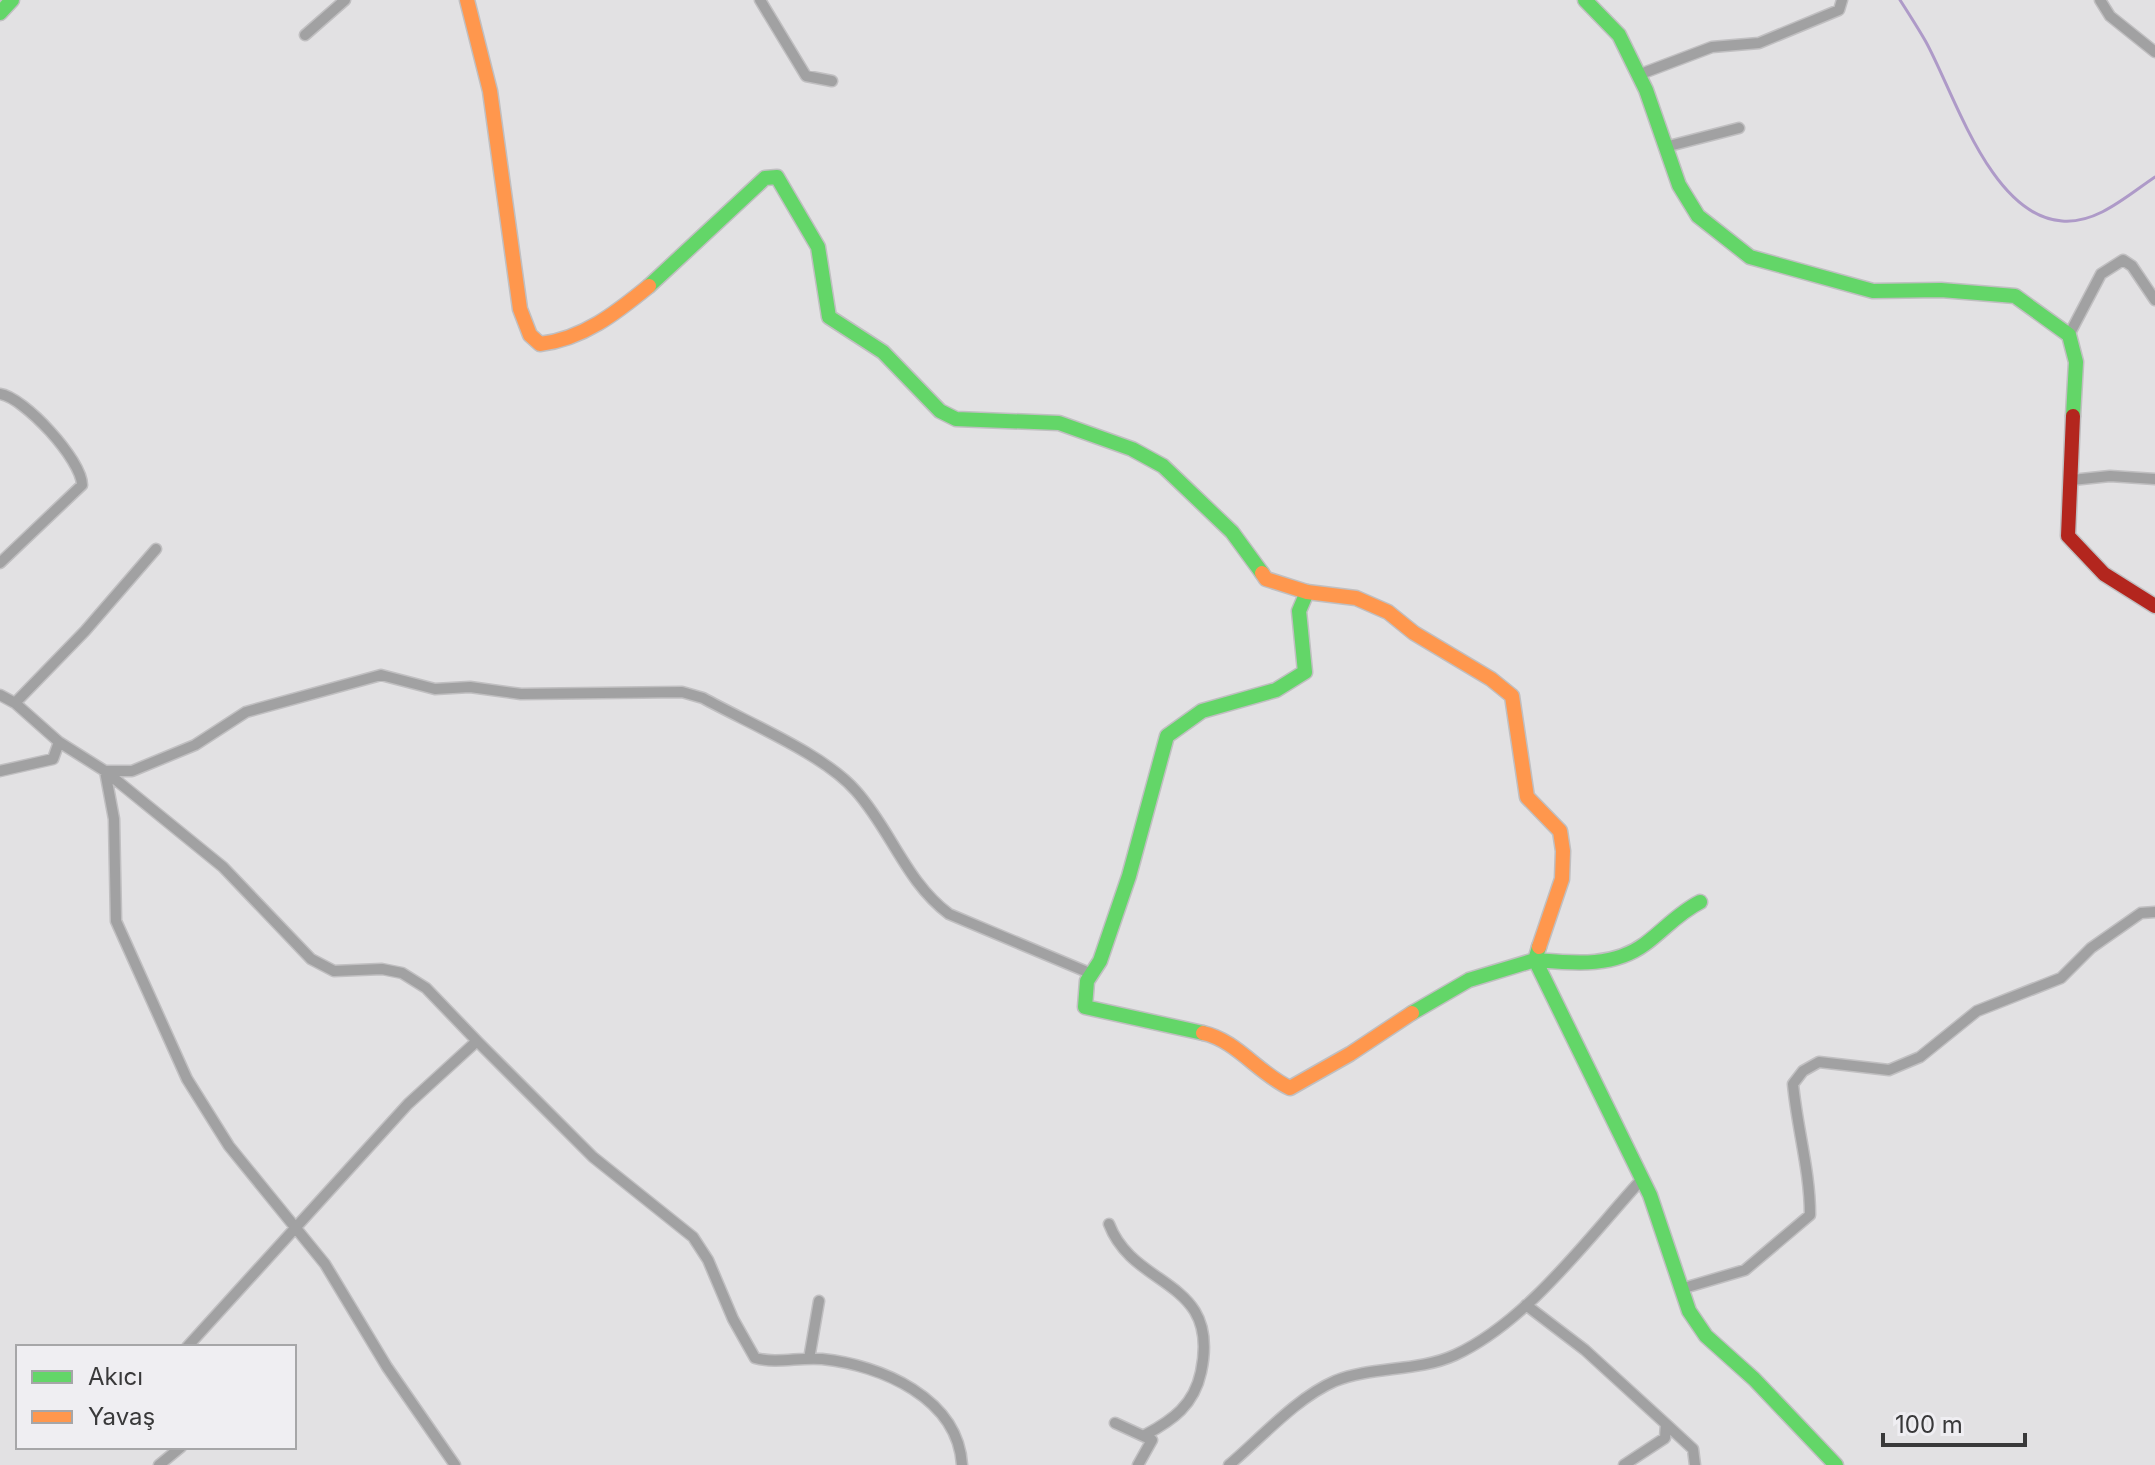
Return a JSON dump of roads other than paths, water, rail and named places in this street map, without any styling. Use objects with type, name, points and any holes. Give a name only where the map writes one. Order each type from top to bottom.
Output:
[{"type":"main road","points":[[0,13],[12,0]]},
{"type":"main road","points":[[467,0],[490,91],[520,309],[530,335],[540,344],[568,341],[617,314],[765,178],[777,177],[818,247],[829,317],[883,352],[940,411],[956,419],[1059,423],[1132,449],[1163,466],[1209,509],[1232,532],[1266,579],[1307,592],[1356,598],[1388,612],[1414,633],[1491,679],[1512,696],[1527,797],[1560,831],[1563,851],[1562,879],[1535,960],[1642,1179],[1684,1288],[1689,1311],[1706,1336],[1765,1390],[1836,1465]]},
{"type":"main road","points":[[1585,0],[1619,35],[1638,75],[1679,185],[1698,216],[1750,257],[1873,291],[1941,290],[2015,296],[2069,335],[2076,362],[2068,536],[2104,574],[2155,606]]},
{"type":"main road","points":[[1307,592],[1298,605],[1297,618],[1307,657],[1305,672],[1276,690],[1202,711],[1167,736],[1153,778],[1129,876],[1100,961],[1087,981],[1085,1007],[1213,1035],[1224,1040],[1256,1070],[1290,1088],[1321,1074],[1405,1015],[1482,976],[1535,960],[1598,962],[1635,951],[1681,910],[1700,902]]},
{"type":"street","points":[[305,35],[345,0]]},
{"type":"street","points":[[760,0],[806,76],[832,81]]},
{"type":"street","points":[[1638,75],[1712,47],[1759,43],[1839,10],[1842,0]]},
{"type":"street","points":[[2100,0],[2110,16],[2155,52]]},
{"type":"street","points":[[1665,147],[1739,128]]},
{"type":"street","points":[[2069,335],[2101,274],[2123,260],[2132,266],[2155,300]]},
{"type":"street","points":[[0,394],[16,399],[54,435],[82,473],[82,485],[0,563]]},
{"type":"street","points":[[2072,480],[2110,476],[2155,479]]},
{"type":"street","points":[[15,703],[85,631],[156,549]]},
{"type":"street","points":[[105,771],[132,771],[195,745],[246,712],[381,675],[435,689],[470,687],[521,694],[682,692],[703,698],[838,774],[858,792],[930,900],[949,914],[1092,974]]},
{"type":"street","points":[[0,695],[15,703],[59,742],[105,771],[223,867],[311,959],[334,971],[382,969],[402,973],[426,988],[593,1157],[693,1237],[708,1260],[733,1319],[755,1358],[771,1362],[809,1359],[857,1367],[905,1383],[922,1394],[953,1429],[961,1443],[962,1465]]},
{"type":"street","points":[[0,771],[53,759],[59,742]]},
{"type":"street","points":[[105,771],[114,819],[116,921],[187,1079],[229,1146],[325,1264],[387,1367],[455,1465]]},
{"type":"street","points":[[1684,1288],[1745,1270],[1810,1215],[1810,1181],[1797,1133],[1793,1084],[1803,1071],[1819,1062],[1889,1070],[1920,1057],[1977,1011],[2061,978],[2141,913],[2155,912]]},
{"type":"street","points":[[189,1345],[408,1104],[477,1041]]},
{"type":"street","points":[[1229,1465],[1301,1403],[1334,1381],[1453,1356],[1526,1305],[1642,1179]]},
{"type":"street","points":[[1109,1224],[1113,1235],[1137,1261],[1193,1305],[1203,1332],[1206,1350],[1199,1380],[1188,1404],[1174,1419],[1145,1435]]},
{"type":"street","points":[[809,1359],[819,1301]]},
{"type":"street","points":[[1526,1305],[1585,1350],[1693,1449],[1695,1465]]},
{"type":"street","points":[[1115,1423],[1152,1440],[1138,1465]]},
{"type":"street","points":[[1624,1465],[1665,1438],[1666,1424]]},
{"type":"street","points":[[159,1465],[179,1449]]},
{"type":"waterway","points":[[1900,0],[1926,42],[1978,150],[1995,176],[2015,198],[2037,214],[2062,221],[2088,218],[2112,207],[2155,177]]}]
